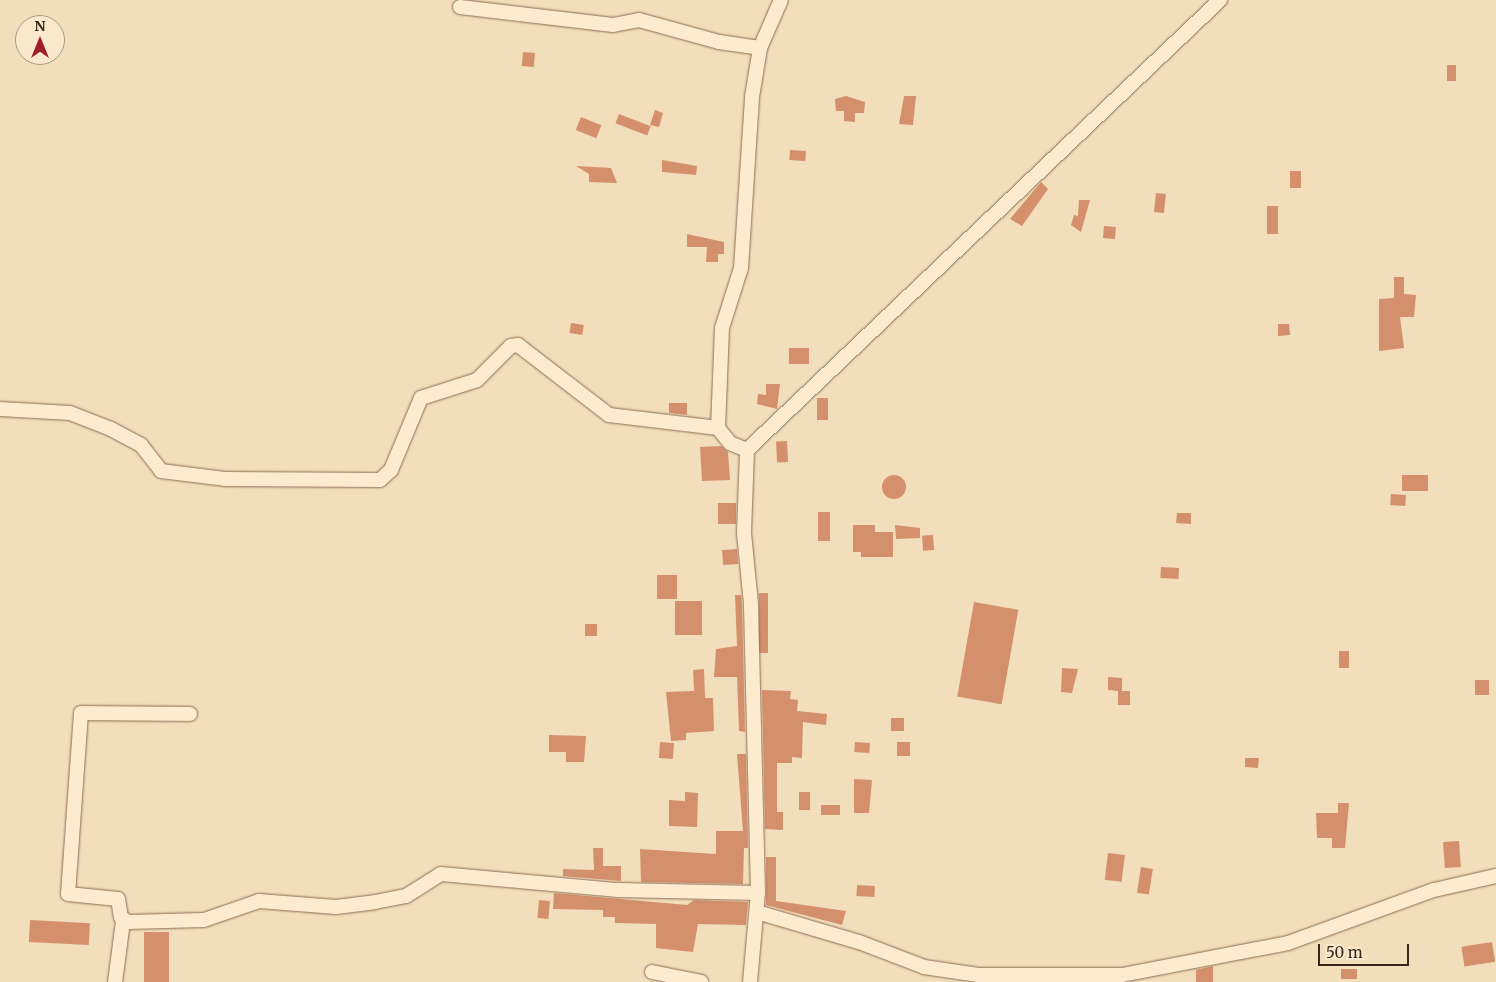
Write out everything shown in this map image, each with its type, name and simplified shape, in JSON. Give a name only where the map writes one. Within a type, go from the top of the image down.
[{"type":"street","points":[[747,450],[730,443],[718,428],[722,328],[741,268],[752,97],[760,48],[781,0]]},
{"type":"street","points":[[750,982],[758,893],[751,604],[744,533],[747,450],[1220,0]]},
{"type":"street","points":[[460,7],[613,25],[639,20],[719,42],[760,48]]},
{"type":"street","points":[[0,409],[70,413],[111,429],[141,445],[161,471],[225,479],[380,480],[391,470],[421,398],[478,380],[511,346],[518,345],[609,415],[718,428]]},
{"type":"street","points":[[115,982],[123,921],[118,899],[80,898],[65,889],[78,721],[86,711],[190,714]]},
{"type":"street","points":[[123,921],[204,920],[259,902],[336,906],[374,902],[406,896],[441,874],[618,890],[758,893]]},
{"type":"street","points":[[757,912],[859,942],[924,967],[978,975],[1122,975],[1288,943],[1434,890],[1496,876]]},
{"type":"street","points":[[652,972],[701,982]]},
{"type":"building","points":[[523,52],[535,53],[534,67],[522,66]]},
{"type":"building","points":[[1447,65],[1456,65],[1456,81],[1447,81]]},
{"type":"building","points":[[846,96],[865,102],[864,113],[855,113],[855,122],[844,121],[844,111],[836,111],[835,99]]},
{"type":"building","points":[[904,96],[916,96],[913,125],[899,124]]},
{"type":"building","points":[[655,110],[663,113],[659,127],[650,125]]},
{"type":"building","points":[[619,114],[651,126],[647,136],[615,123]]},
{"type":"building","points":[[581,117],[601,125],[596,138],[576,130]]},
{"type":"building","points":[[790,150],[806,151],[805,161],[789,160]]},
{"type":"building","points":[[662,160],[697,166],[696,175],[662,172]]},
{"type":"building","points":[[576,166],[611,168],[617,183],[589,182],[589,174]]},
{"type":"building","points":[[1290,171],[1301,171],[1301,188],[1290,188]]},
{"type":"building","points":[[1041,182],[1048,189],[1022,226],[1010,219]]},
{"type":"building","points":[[1156,193],[1166,194],[1164,213],[1154,212]]},
{"type":"building","points":[[1079,200],[1090,200],[1081,232],[1071,225],[1074,215],[1078,216]]},
{"type":"building","points":[[1267,206],[1278,206],[1278,234],[1267,234]]},
{"type":"building","points":[[1104,226],[1116,227],[1115,239],[1103,238]]},
{"type":"building","points":[[687,234],[724,242],[724,254],[718,254],[718,262],[706,262],[707,247],[687,247]]},
{"type":"building","points":[[1394,277],[1404,277],[1404,294],[1416,295],[1414,317],[1400,317],[1404,348],[1379,351],[1379,299],[1394,298]]},
{"type":"building","points":[[571,323],[584,325],[582,335],[569,333]]},
{"type":"building","points":[[1278,324],[1289,324],[1290,335],[1278,336]]},
{"type":"building","points":[[789,348],[809,348],[809,364],[789,364]]},
{"type":"building","points":[[766,384],[780,384],[777,409],[757,404],[758,394],[766,395]]},
{"type":"building","points":[[817,398],[828,398],[828,420],[817,420]]},
{"type":"building","points":[[669,403],[687,403],[687,415],[669,413]]},
{"type":"building","points":[[787,441],[788,462],[777,463],[776,442]]},
{"type":"building","points":[[721,446],[728,452],[730,480],[702,481],[700,447]]},
{"type":"building","points":[[894,475],[902,479],[906,487],[902,495],[894,499],[886,495],[882,487],[886,479]]},
{"type":"building","points":[[1402,475],[1428,475],[1428,491],[1402,491]]},
{"type":"building","points":[[1391,494],[1406,495],[1405,506],[1390,505]]},
{"type":"building","points":[[718,503],[736,503],[736,524],[718,524]]},
{"type":"building","points":[[818,512],[830,512],[830,541],[818,541]]},
{"type":"building","points":[[1177,513],[1191,513],[1191,524],[1176,523]]},
{"type":"building","points":[[853,525],[875,525],[875,532],[893,532],[893,557],[861,557],[861,552],[853,552]]},
{"type":"building","points":[[895,525],[920,528],[920,538],[896,539]]},
{"type":"building","points":[[933,535],[934,550],[923,551],[922,536]]},
{"type":"building","points":[[737,549],[738,564],[723,565],[722,550]]},
{"type":"building","points":[[1161,567],[1179,568],[1178,579],[1160,578]]},
{"type":"building","points":[[657,575],[677,575],[677,599],[657,599]]},
{"type":"building","points":[[759,593],[768,593],[768,653],[759,653]]},
{"type":"building","points":[[735,595],[741,595],[742,605],[745,732],[739,731],[737,677],[714,677],[716,649],[737,646]]},
{"type":"building","points":[[675,601],[702,601],[702,635],[675,635]]},
{"type":"building","points":[[974,602],[1018,610],[1002,704],[957,697]]},
{"type":"building","points":[[585,624],[597,624],[597,636],[585,636]]},
{"type":"building","points":[[1339,651],[1349,651],[1349,668],[1339,668]]},
{"type":"building","points":[[1062,668],[1078,669],[1072,693],[1061,692]]},
{"type":"building","points":[[704,669],[705,698],[713,698],[714,731],[686,733],[686,740],[671,741],[666,692],[694,691],[693,670]]},
{"type":"building","points":[[1108,677],[1122,678],[1122,691],[1130,691],[1130,705],[1118,705],[1118,691],[1108,690]]},
{"type":"building","points":[[1475,680],[1489,680],[1489,695],[1475,695]]},
{"type":"building","points":[[762,690],[791,691],[790,699],[798,700],[797,711],[827,714],[826,725],[803,722],[802,758],[792,757],[792,763],[777,763],[777,812],[783,812],[783,830],[765,829]]},
{"type":"building","points":[[891,718],[904,718],[904,731],[891,731]]},
{"type":"building","points":[[549,735],[586,736],[584,762],[566,762],[566,752],[549,752]]},
{"type":"building","points":[[660,742],[674,743],[673,759],[659,758]]},
{"type":"building","points":[[855,742],[870,743],[869,753],[854,752]]},
{"type":"building","points":[[897,742],[910,742],[910,756],[897,756]]},
{"type":"building","points":[[737,754],[746,754],[748,848],[744,848],[743,884],[641,882],[640,849],[716,854],[716,831],[743,831]]},
{"type":"building","points":[[1245,758],[1259,758],[1258,768],[1245,767]]},
{"type":"building","points":[[854,779],[872,780],[869,813],[854,813]]},
{"type":"building","points":[[685,792],[698,793],[697,827],[669,826],[669,800],[685,801]]},
{"type":"building","points":[[799,792],[810,792],[810,810],[799,810]]},
{"type":"building","points":[[1338,803],[1349,803],[1345,848],[1332,848],[1332,838],[1317,838],[1316,813],[1338,813]]},
{"type":"building","points":[[821,805],[840,805],[840,815],[821,815]]},
{"type":"building","points":[[1459,841],[1461,867],[1445,868],[1443,842]]},
{"type":"building","points":[[593,848],[603,848],[603,866],[621,866],[621,881],[563,876],[563,869],[594,870]]},
{"type":"building","points":[[1108,853],[1125,855],[1122,882],[1105,880]]},
{"type":"building","points":[[766,857],[776,857],[776,901],[846,911],[842,925],[766,905]]},
{"type":"building","points":[[1141,867],[1153,869],[1149,895],[1137,893]]},
{"type":"building","points":[[857,885],[875,886],[874,897],[856,896]]},
{"type":"building","points":[[554,893],[687,905],[694,900],[748,902],[746,925],[698,924],[693,952],[656,948],[656,924],[615,923],[615,917],[603,917],[603,910],[553,909]]},
{"type":"building","points":[[539,900],[550,901],[548,919],[537,918]]},
{"type":"building","points":[[30,920],[90,923],[89,945],[29,942]]},
{"type":"building","points":[[144,932],[169,932],[169,982],[144,982]]},
{"type":"building","points":[[1492,942],[1495,962],[1465,967],[1461,947]]},
{"type":"building","points":[[1213,966],[1213,982],[1196,982],[1196,970]]},
{"type":"building","points":[[1341,969],[1357,969],[1357,979],[1341,979]]}]
